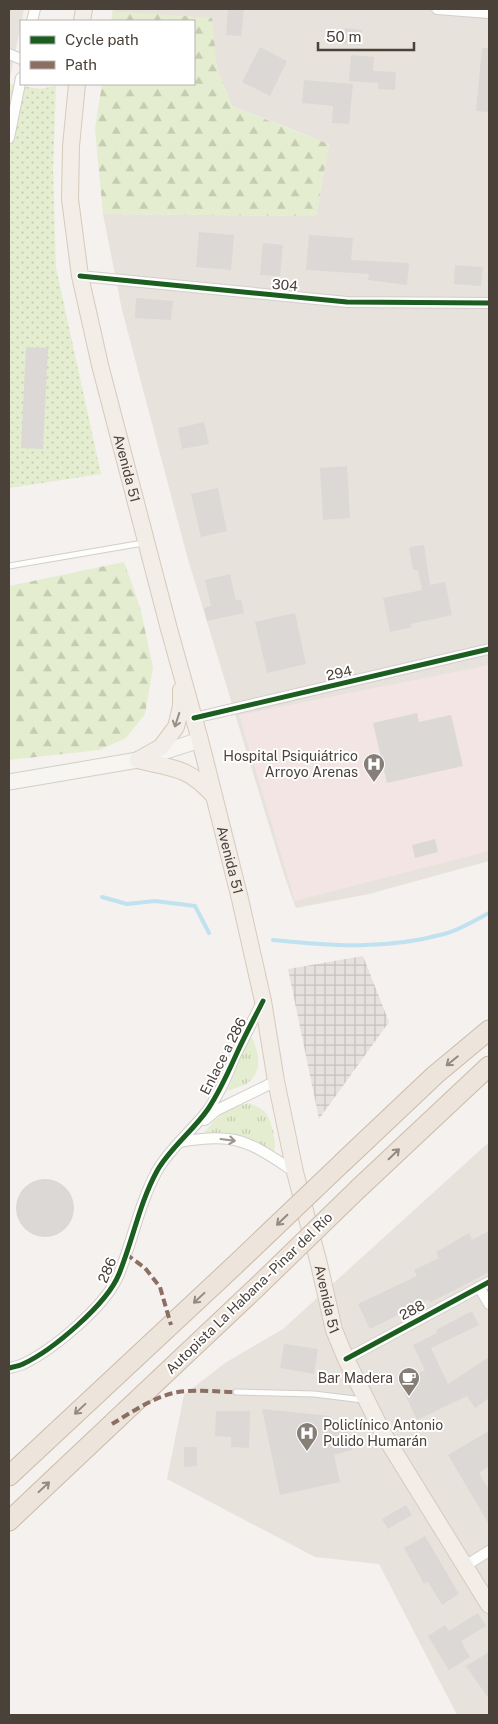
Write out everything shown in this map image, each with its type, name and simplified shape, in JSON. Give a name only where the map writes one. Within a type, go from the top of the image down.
[{"type":"highway","points":[[9,1476],[435,1075],[489,1030]]},
{"type":"highway","name":"Autopista La Habana - Pinar del Río","points":[[9,1520],[489,1066]]},
{"type":"highway","points":[[231,1269],[253,1291]]},
{"type":"main road","name":"Avenida 51","points":[[77,85],[71,146],[70,199],[80,276],[100,364],[146,542],[215,798],[263,1001],[276,1081],[295,1172],[334,1330],[346,1359],[384,1435],[489,1605]]},
{"type":"main road","points":[[138,760],[161,748],[176,726],[181,706],[181,672]]},
{"type":"main road","points":[[9,782],[138,760],[200,740]]},
{"type":"main road","points":[[138,760],[183,770],[200,781],[215,798]]},
{"type":"street","points":[[437,9],[489,13]]},
{"type":"street","points":[[9,138],[20,83]]},
{"type":"street","name":"304","points":[[80,276],[348,302],[489,303]]},
{"type":"street","name":"294","points":[[194,718],[489,649]]},
{"type":"street","name":"Enlace a 286","points":[[179,1142],[207,1111],[220,1090],[263,1001]]},
{"type":"street","name":"Enlace a 286","points":[[179,1142],[217,1110],[276,1081]]},
{"type":"street","points":[[179,1142],[202,1139],[230,1139],[267,1153],[295,1172]]},
{"type":"street","name":"286","points":[[9,1368],[23,1364],[54,1344],[106,1298],[120,1274],[146,1194],[158,1169],[179,1142]]},
{"type":"street","name":"288","points":[[346,1359],[489,1282]]},
{"type":"street","points":[[479,1287],[489,1304]]},
{"type":"street","points":[[465,1566],[489,1551]]},
{"type":"lane","points":[[9,566],[146,542]]},
{"type":"lane","points":[[236,1392],[314,1394],[366,1401]]},
{"type":"shaded area","points":[[9,9],[24,9],[22,20],[20,20],[20,29],[9,83]]},
{"type":"shaded area","points":[[113,9],[489,9],[489,861],[369,894],[296,908],[285,878],[187,556],[122,310],[103,214],[316,216],[329,144],[232,106],[217,69],[211,18],[112,15]]},
{"type":"shaded area","name":"Hospital Psiquiátrico Arroyo Arenas","points":[[489,665],[489,851],[295,901],[239,715]]},
{"type":"shaded area","points":[[363,956],[389,1022],[319,1119],[288,969]]},
{"type":"shaded area","points":[[489,1142],[489,1715],[457,1715],[379,1564],[315,1557],[167,1479],[184,1395],[225,1363],[283,1329]]},
{"type":"green space","points":[[113,11],[212,18],[217,69],[232,106],[329,144],[316,216],[103,214],[95,129],[102,85],[195,85],[195,20],[111,20]]},
{"type":"green space","points":[[9,84],[40,89],[56,86],[53,170],[56,268],[101,474],[9,488]]},
{"type":"green space","points":[[124,562],[140,607],[153,667],[145,714],[126,738],[99,750],[9,760],[9,586]]},
{"type":"green space","points":[[248,1038],[252,1038],[257,1050],[258,1063],[255,1075],[246,1084],[227,1091]]},
{"type":"green space","points":[[248,1103],[259,1108],[268,1116],[273,1131],[274,1151],[244,1137],[228,1133],[203,1134],[223,1114]]},
{"type":"building","points":[[228,9],[244,9],[241,36],[226,35]]},
{"type":"building","points":[[345,28],[362,30],[360,45],[343,44]]},
{"type":"building","points":[[260,47],[287,61],[270,96],[242,82]]},
{"type":"building","points":[[482,48],[489,48],[489,112],[476,111]]},
{"type":"building","points":[[351,55],[374,57],[373,71],[396,72],[395,90],[378,89],[378,83],[349,81]]},
{"type":"building","points":[[304,80],[353,84],[349,124],[332,123],[333,106],[302,103]]},
{"type":"building","points":[[199,232],[234,235],[231,270],[196,267]]},
{"type":"building","points":[[309,235],[353,238],[351,260],[409,263],[407,285],[368,280],[369,274],[306,270]]},
{"type":"building","points":[[263,243],[283,245],[280,276],[260,275]]},
{"type":"building","points":[[455,265],[483,267],[481,286],[454,284]]},
{"type":"building","points":[[136,298],[173,301],[171,320],[135,318]]},
{"type":"building","points":[[26,347],[48,348],[43,449],[21,448]]},
{"type":"building","points":[[204,422],[209,444],[182,449],[178,428]]},
{"type":"building","points":[[347,466],[350,518],[323,520],[320,468]]},
{"type":"building","points":[[218,488],[227,531],[201,537],[191,494]]},
{"type":"building","points":[[424,545],[430,585],[445,582],[452,615],[411,624],[412,627],[390,632],[383,598],[422,590],[418,570],[413,570],[409,547]]},
{"type":"building","points":[[230,574],[236,601],[241,599],[244,613],[207,621],[204,608],[211,606],[205,580]]},
{"type":"building","points":[[295,613],[306,664],[267,673],[255,622]]},
{"type":"building","points":[[417,713],[419,722],[451,715],[463,766],[387,783],[373,723]]},
{"type":"building","points":[[435,839],[438,852],[415,858],[412,845]]},
{"type":"building","points":[[45,1179],[56,1181],[69,1192],[74,1208],[72,1219],[61,1232],[45,1237],[34,1235],[21,1224],[16,1208],[18,1197],[29,1184]]},
{"type":"building","points":[[489,1231],[489,1272],[430,1302],[428,1300],[370,1329],[358,1304],[417,1276],[414,1270],[439,1258],[436,1252],[469,1233],[472,1240]]},
{"type":"building","points":[[472,1311],[479,1325],[431,1348],[448,1384],[489,1357],[489,1398],[475,1408],[467,1396],[417,1420],[399,1382],[425,1370],[413,1345],[437,1333],[436,1330]]},
{"type":"building","points":[[284,1344],[318,1349],[314,1374],[280,1368]]},
{"type":"building","name":"Policlínico Antonio Pulido Humarán","points":[[262,1409],[330,1416],[333,1432],[348,1429],[352,1450],[334,1455],[340,1482],[280,1495]]},
{"type":"building","points":[[216,1411],[250,1411],[249,1448],[231,1447],[231,1437],[215,1436]]},
{"type":"building","points":[[489,1431],[489,1466],[479,1473],[489,1490],[489,1524],[448,1455]]},
{"type":"building","points":[[184,1447],[197,1447],[197,1466],[184,1467]]},
{"type":"building","points":[[406,1505],[412,1515],[388,1529],[382,1519]]},
{"type":"building","points":[[425,1536],[459,1594],[442,1605],[428,1582],[424,1584],[404,1548]]},
{"type":"building","points":[[478,1613],[486,1626],[461,1641],[470,1657],[449,1670],[428,1636],[445,1625],[449,1631]]},
{"type":"building","points":[[489,1652],[489,1699],[466,1666]]},
{"type":"waterway","points":[[102,897],[127,904],[155,901],[195,906],[209,933]]},
{"type":"waterway","points":[[273,940],[338,945],[401,943],[450,932],[489,913]]},
{"type":"marked path","points":[[126,1254],[145,1268],[160,1287],[171,1325]]},
{"type":"marked path","points":[[112,1424],[144,1405],[169,1394],[192,1391],[236,1392]]},
{"type":"cycle path","points":[[80,276],[347,302],[489,303]]},
{"type":"cycle path","points":[[194,718],[489,649]]},
{"type":"cycle path","points":[[9,1368],[21,1365],[35,1357],[63,1337],[91,1312],[113,1286],[124,1261],[145,1196],[157,1171],[168,1155],[202,1117],[212,1102],[263,1001]]},
{"type":"cycle path","points":[[346,1359],[489,1282]]},
{"type":"place","name":"Hospital Psiquiátrico Arroyo Arenas","points":[[374,783]]},
{"type":"place","name":"Bar Madera","points":[[409,1397]]},
{"type":"place","name":"Policlínico Antonio Pulido Humarán","points":[[307,1452]]}]
